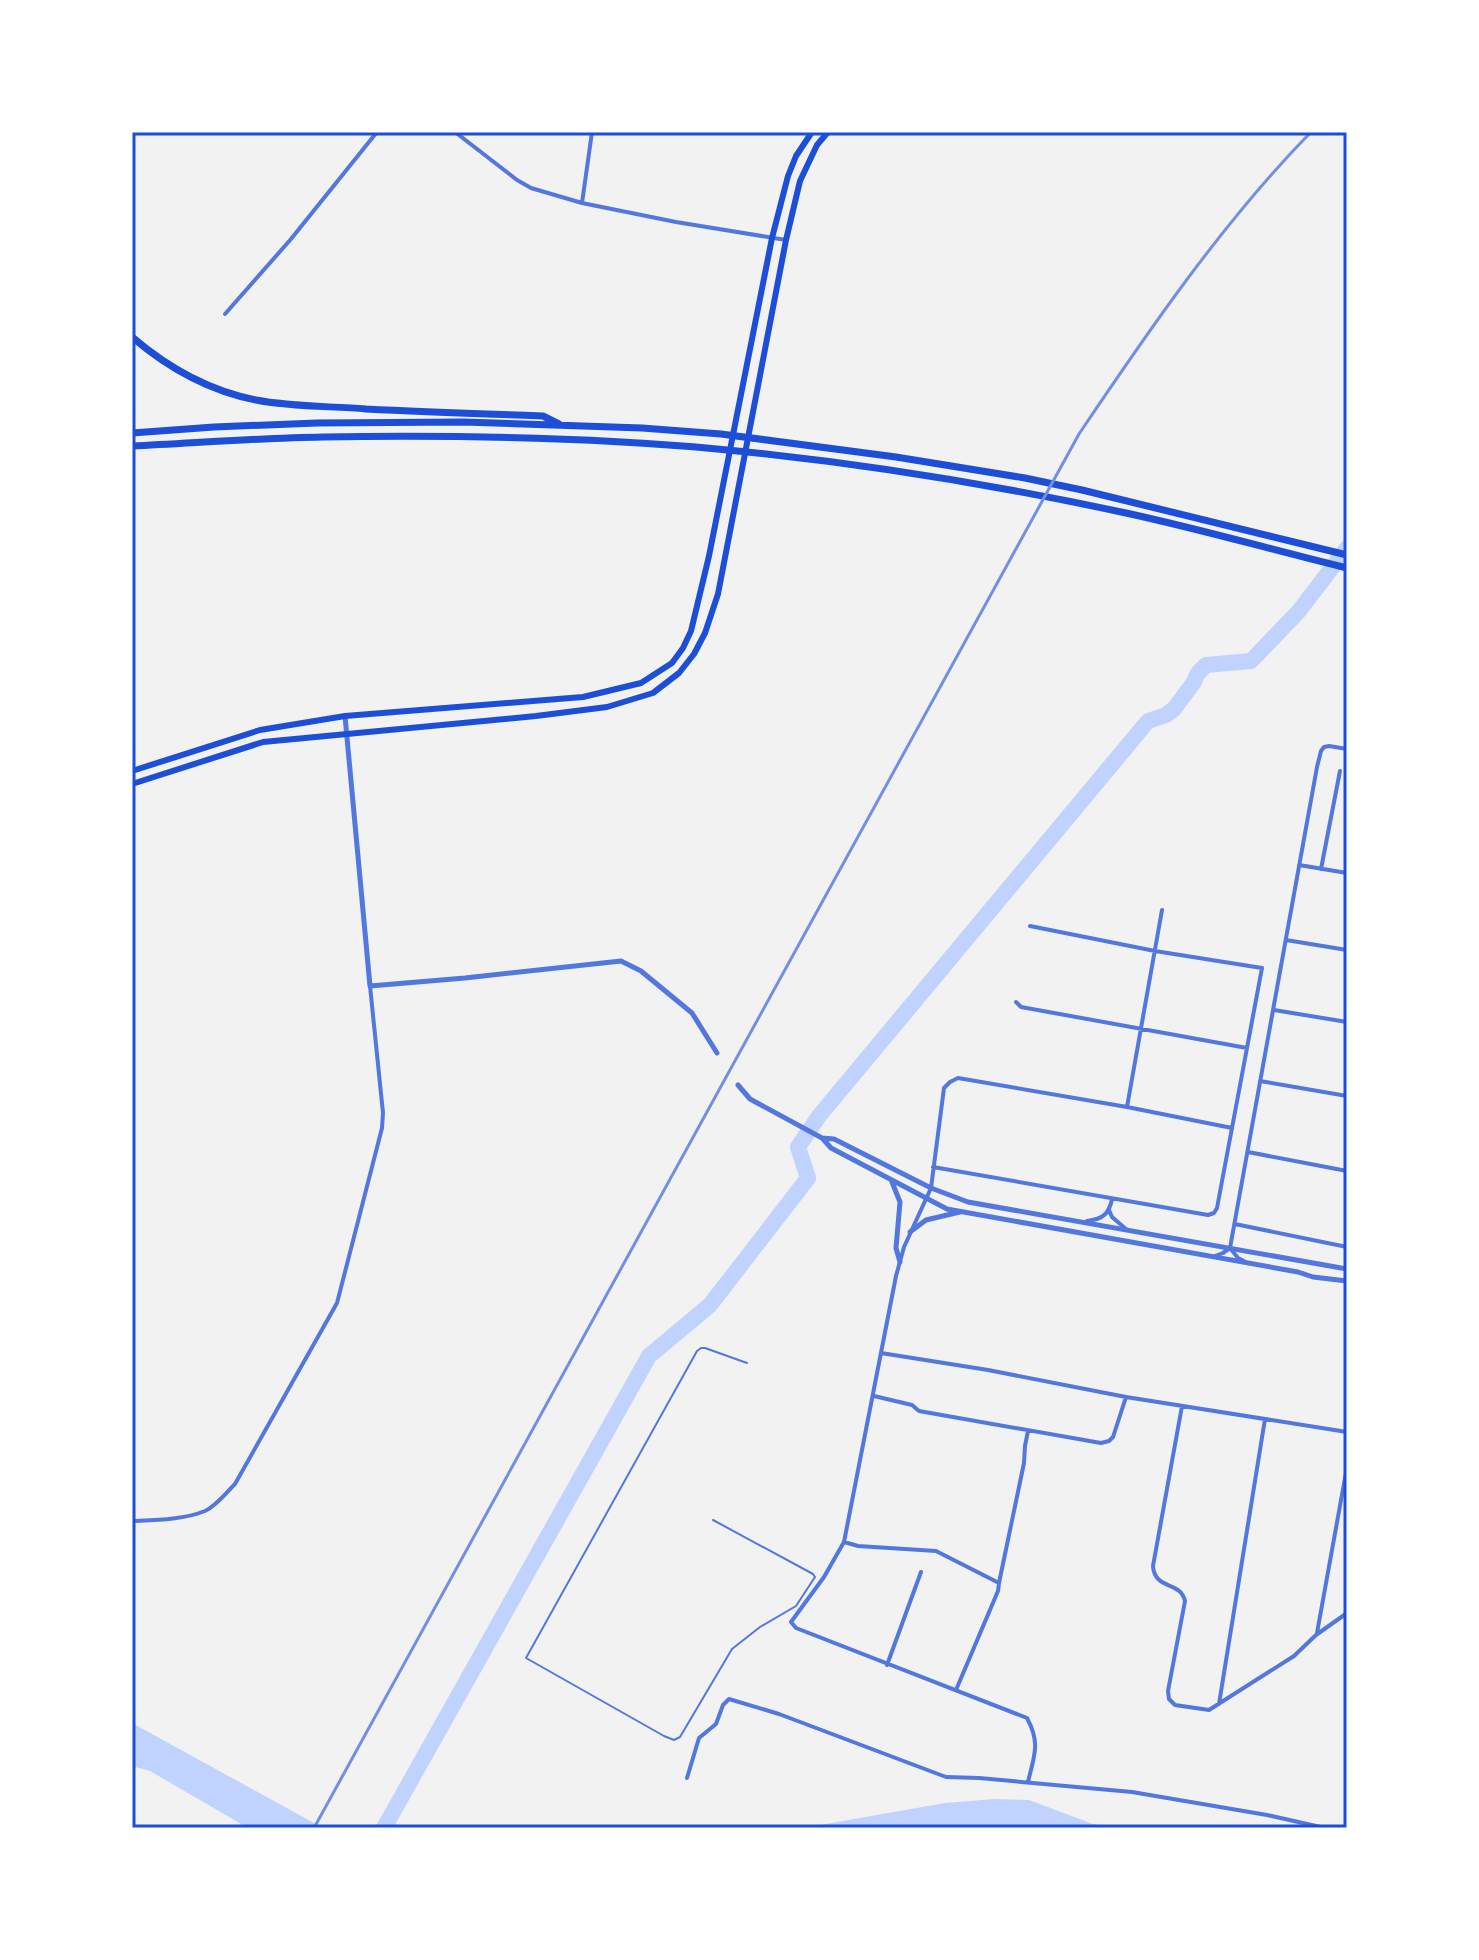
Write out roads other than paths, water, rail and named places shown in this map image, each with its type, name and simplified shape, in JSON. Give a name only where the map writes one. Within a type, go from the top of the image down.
[{"type":"highway","points":[[132,337],[189,376],[256,400],[543,416],[562,426]]},
{"type":"highway","points":[[132,433],[317,423],[463,422],[721,434],[1025,478],[1347,555]]},
{"type":"highway","points":[[132,446],[322,437],[519,438],[720,449],[1018,491],[1128,514],[1347,568]]},
{"type":"main road","points":[[132,771],[260,730],[345,716],[583,697],[641,683],[672,663],[691,631],[709,556],[772,238],[788,176],[796,156],[812,132]]},
{"type":"main road","points":[[132,784],[263,742],[607,707],[653,693],[679,673],[705,633],[718,594],[800,181],[817,145],[828,132]]},
{"type":"street","points":[[225,314],[291,239],[377,132]]},
{"type":"street","points":[[455,132],[531,188],[582,203],[786,240]]},
{"type":"street","points":[[582,203],[592,132]]},
{"type":"street","points":[[132,1521],[166,1520],[205,1511],[235,1484],[337,1303],[382,1128],[383,1113],[345,716]]},
{"type":"street","points":[[1203,1256],[1223,1253],[1230,1248],[1321,751],[1326,746],[1347,749]]},
{"type":"street","points":[[1321,869],[1340,771]]},
{"type":"street","points":[[1299,865],[1347,873]]},
{"type":"street","points":[[1127,1107],[1162,910]]},
{"type":"street","points":[[933,1167],[1208,1215],[1217,1208],[1262,968],[1030,926]]},
{"type":"street","points":[[1285,940],[1347,950]]},
{"type":"street","points":[[370,986],[621,961],[641,971],[692,1013],[717,1053]]},
{"type":"street","points":[[1016,1002],[1021,1007],[1247,1048]]},
{"type":"street","points":[[1274,1010],[1347,1022]]},
{"type":"street","points":[[1028,1782],[1036,1734],[1027,1718],[796,1628],[791,1622],[824,1577],[844,1542],[900,1262],[931,1188],[944,1088],[958,1078],[1232,1128]]},
{"type":"street","points":[[1260,1081],[1347,1096]]},
{"type":"street","points":[[738,1085],[750,1099],[822,1138],[831,1148],[947,1209],[1347,1281]]},
{"type":"street","points":[[822,1138],[834,1139],[931,1188],[968,1202],[1347,1269]]},
{"type":"street","points":[[1248,1152],[1347,1171]]},
{"type":"street","points":[[890,1179],[900,1202],[896,1248],[900,1262]]},
{"type":"street","points":[[1082,1222],[1099,1220],[1109,1210],[1112,1199]]},
{"type":"street","points":[[1109,1210],[1112,1217],[1130,1231]]},
{"type":"street","points":[[910,1232],[926,1220],[961,1212]]},
{"type":"street","points":[[1235,1224],[1347,1247]]},
{"type":"street","points":[[1230,1248],[1238,1258],[1252,1265]]},
{"type":"street","points":[[881,1353],[1126,1397],[1347,1432]]},
{"type":"street","points":[[874,1396],[912,1405],[919,1411],[1101,1443],[1113,1437],[1126,1397]]},
{"type":"street","points":[[1182,1406],[1153,1566],[1154,1575],[1160,1582],[1179,1590],[1185,1601],[1169,1699],[1175,1705],[1209,1710],[1294,1656],[1316,1635],[1347,1613]]},
{"type":"street","points":[[1219,1704],[1265,1419]]},
{"type":"street","points":[[956,1690],[998,1591],[1028,1431]]},
{"type":"street","points":[[1316,1635],[1347,1467]]},
{"type":"street","points":[[844,1542],[858,1546],[936,1551],[999,1583]]},
{"type":"street","points":[[887,1665],[921,1572]]},
{"type":"street","points":[[687,1778],[699,1738],[714,1726],[726,1700],[732,1699],[946,1777],[1132,1792],[1325,1828]]},
{"type":"lane","points":[[713,1520],[815,1577],[796,1606],[760,1627],[732,1649],[680,1737],[674,1740],[664,1736],[526,1658],[697,1351],[705,1348],[747,1363]]},
{"type":"water","points":[[132,1723],[323,1828],[248,1828],[150,1771],[132,1766]]},
{"type":"water","points":[[1029,1800],[1093,1824],[1116,1828],[803,1828],[945,1803]]},
{"type":"waterway","points":[[384,1828],[649,1356],[710,1305],[808,1178],[798,1147],[819,1116],[1148,721],[1174,709],[1206,665],[1251,661],[1299,611],[1347,548]]},
{"type":"railway","points":[[314,1828],[1079,434],[1217,240],[1311,132]]}]
